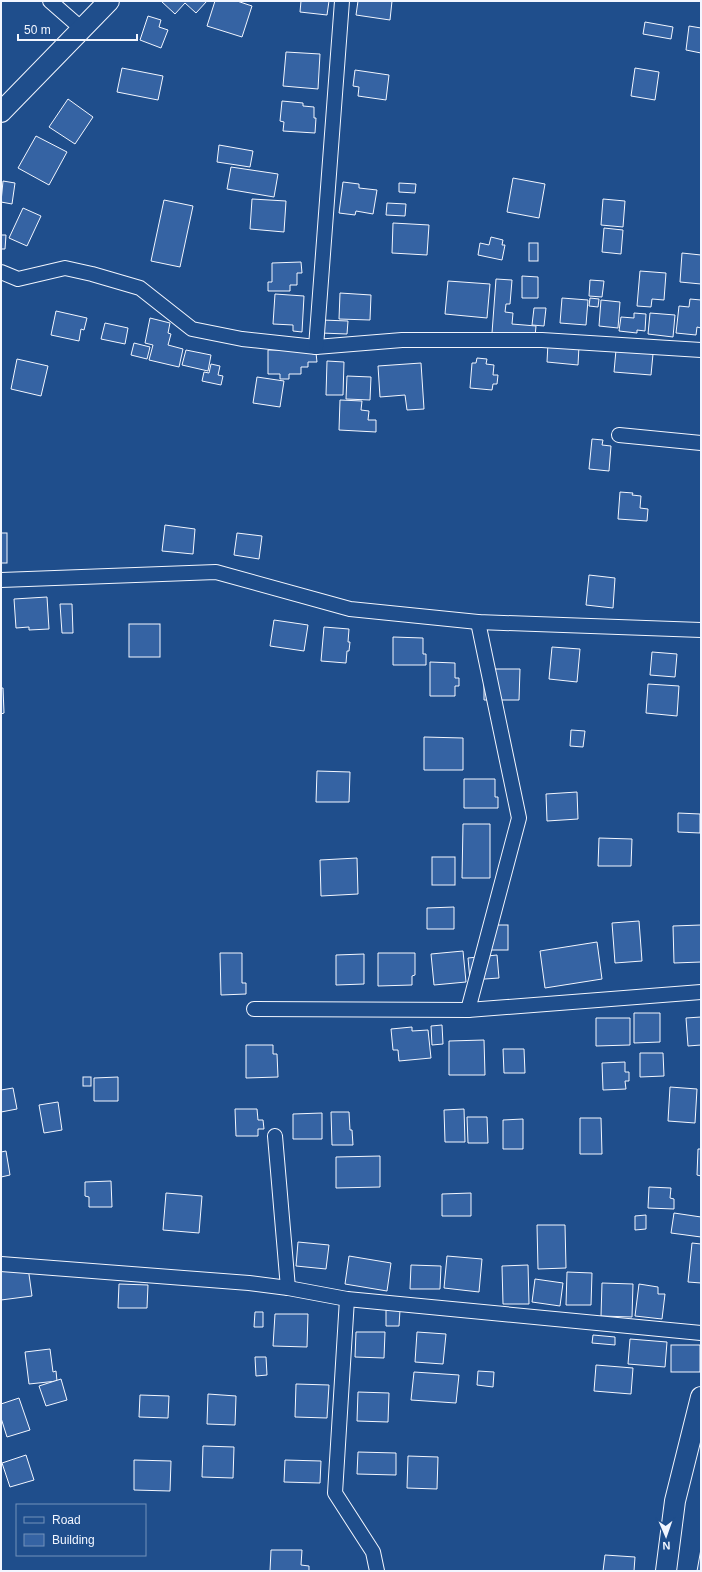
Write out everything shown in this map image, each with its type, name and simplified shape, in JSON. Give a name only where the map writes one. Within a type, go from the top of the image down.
[{"type":"street","points":[[50,1],[82,29]]},
{"type":"street","points":[[1,112],[109,1]]},
{"type":"street","points":[[316,347],[342,1]]},
{"type":"street","points":[[1,272],[18,279],[65,268],[92,274],[140,288],[192,329],[242,339],[316,347],[402,340],[542,340],[701,350]]},
{"type":"street","points":[[619,435],[701,443]]},
{"type":"street","points":[[1,580],[216,572],[350,609],[478,622],[701,630]]},
{"type":"street","points":[[468,1010],[519,818],[478,622]]},
{"type":"street","points":[[254,1009],[468,1010],[701,992]]},
{"type":"street","points":[[275,1136],[288,1288]]},
{"type":"street","points":[[1,1264],[249,1283],[288,1288],[346,1299],[701,1332]]},
{"type":"street","points":[[346,1299],[335,1493],[373,1552],[377,1571]]},
{"type":"street","points":[[666,1571],[675,1501],[701,1397]]},
{"type":"building","points":[[161,1],[207,1],[196,13],[185,3],[175,14]]},
{"type":"building","points":[[215,1],[237,1],[252,6],[242,37],[207,26]]},
{"type":"building","points":[[301,1],[329,1],[327,15],[300,12]]},
{"type":"building","points":[[358,1],[392,1],[390,20],[356,15]]},
{"type":"building","points":[[148,16],[161,20],[159,27],[168,30],[161,48],[140,40]]},
{"type":"building","points":[[645,22],[673,27],[671,39],[643,34]]},
{"type":"building","points":[[689,26],[701,28],[701,53],[686,50]]},
{"type":"building","points":[[286,52],[320,54],[318,89],[283,86]]},
{"type":"building","points":[[122,68],[163,76],[158,100],[117,92]]},
{"type":"building","points":[[635,68],[659,72],[655,100],[631,96]]},
{"type":"building","points":[[355,70],[389,75],[386,100],[358,96],[359,87],[353,86]]},
{"type":"building","points":[[68,99],[93,117],[75,144],[49,127]]},
{"type":"building","points":[[282,101],[303,103],[303,106],[314,107],[314,118],[316,118],[315,133],[283,131],[284,122],[280,121]]},
{"type":"building","points":[[36,136],[67,152],[49,185],[18,168]]},
{"type":"building","points":[[219,145],[253,151],[250,167],[217,162]]},
{"type":"building","points":[[231,167],[278,174],[274,197],[227,189]]},
{"type":"building","points":[[513,178],[545,184],[539,218],[507,212]]},
{"type":"building","points":[[3,181],[15,183],[12,204],[1,202]]},
{"type":"building","points":[[343,182],[359,184],[359,188],[377,190],[373,214],[356,211],[355,215],[339,213]]},
{"type":"building","points":[[399,183],[416,184],[415,193],[399,192]]},
{"type":"building","points":[[252,199],[286,201],[284,232],[250,229]]},
{"type":"building","points":[[603,199],[625,201],[623,227],[601,225]]},
{"type":"building","points":[[164,200],[193,206],[180,267],[151,261]]},
{"type":"building","points":[[387,203],[406,204],[405,216],[386,215]]},
{"type":"building","points":[[23,208],[41,216],[27,246],[9,238]]},
{"type":"building","points":[[393,223],[429,225],[427,255],[392,253]]},
{"type":"building","points":[[604,228],[623,230],[621,254],[602,252]]},
{"type":"building","points":[[1,235],[6,235],[5,249],[1,249]]},
{"type":"building","points":[[491,237],[503,240],[502,245],[505,245],[502,260],[478,255],[480,243],[489,245]]},
{"type":"building","points":[[529,243],[538,243],[538,261],[529,261]]},
{"type":"building","points":[[682,253],[701,255],[701,284],[680,282]]},
{"type":"building","points":[[301,262],[302,273],[297,273],[297,285],[290,285],[290,291],[268,291],[268,282],[272,282],[272,263]]},
{"type":"building","points":[[640,271],[666,273],[664,300],[652,299],[651,307],[637,306]]},
{"type":"building","points":[[522,276],[538,277],[538,298],[522,298]]},
{"type":"building","points":[[496,279],[512,280],[510,304],[506,304],[505,312],[513,313],[512,324],[536,326],[535,337],[492,333]]},
{"type":"building","points":[[590,280],[604,281],[602,297],[589,296]]},
{"type":"building","points":[[448,281],[490,284],[487,318],[445,314]]},
{"type":"building","points":[[340,293],[371,295],[370,320],[339,319]]},
{"type":"building","points":[[275,294],[304,296],[302,332],[293,331],[293,325],[273,324]]},
{"type":"building","points":[[562,298],[588,300],[586,325],[560,323]]},
{"type":"building","points":[[590,298],[599,299],[598,307],[589,306]]},
{"type":"building","points":[[690,299],[701,300],[701,328],[697,327],[696,335],[676,333],[679,306],[689,307]]},
{"type":"building","points":[[601,300],[620,302],[618,328],[599,326]]},
{"type":"building","points":[[534,308],[546,308],[544,326],[532,325]]},
{"type":"building","points":[[56,311],[87,318],[84,330],[81,329],[79,341],[51,335]]},
{"type":"building","points":[[634,313],[646,314],[645,331],[637,330],[637,333],[619,331],[621,317],[634,318]]},
{"type":"building","points":[[650,313],[675,315],[673,337],[648,334]]},
{"type":"building","points":[[150,318],[170,323],[168,333],[171,334],[168,345],[183,349],[179,367],[149,360],[153,345],[145,343]]},
{"type":"building","points":[[322,320],[348,321],[347,334],[321,333]]},
{"type":"building","points":[[105,323],[128,328],[125,344],[101,339]]},
{"type":"building","points":[[134,343],[150,347],[147,359],[131,355]]},
{"type":"building","points":[[548,343],[579,346],[578,365],[547,362]]},
{"type":"building","points":[[186,350],[211,355],[208,371],[182,365]]},
{"type":"building","points":[[268,350],[308,350],[316,353],[317,362],[308,362],[308,367],[301,367],[301,374],[289,374],[289,379],[280,379],[280,374],[268,374]]},
{"type":"building","points":[[616,350],[653,354],[651,375],[614,372]]},
{"type":"building","points":[[477,358],[487,359],[486,364],[494,365],[493,375],[498,375],[497,384],[493,384],[492,390],[470,388],[472,363],[476,363]]},
{"type":"building","points":[[17,359],[48,366],[41,396],[11,389]]},
{"type":"building","points":[[327,361],[344,362],[343,395],[326,395]]},
{"type":"building","points":[[421,363],[424,409],[407,410],[405,395],[380,397],[378,366]]},
{"type":"building","points":[[211,364],[220,366],[218,375],[223,376],[221,385],[202,381],[204,372],[209,373]]},
{"type":"building","points":[[347,376],[371,377],[370,400],[346,399]]},
{"type":"building","points":[[257,377],[284,381],[280,407],[253,403]]},
{"type":"building","points":[[340,400],[362,401],[361,410],[369,411],[368,420],[376,420],[376,432],[339,430]]},
{"type":"building","points":[[592,439],[603,440],[602,445],[611,446],[609,471],[589,469]]},
{"type":"building","points":[[620,492],[633,493],[632,495],[641,496],[640,508],[648,509],[647,521],[618,519]]},
{"type":"building","points":[[165,525],[195,529],[193,554],[162,551]]},
{"type":"building","points":[[1,533],[7,533],[7,563],[1,563]]},
{"type":"building","points":[[237,533],[262,536],[259,559],[234,555]]},
{"type":"building","points":[[589,575],[615,578],[613,608],[586,605]]},
{"type":"building","points":[[47,597],[49,629],[29,630],[29,627],[16,628],[14,599]]},
{"type":"building","points":[[60,604],[72,604],[73,633],[62,633]]},
{"type":"building","points":[[274,620],[308,625],[304,651],[270,646]]},
{"type":"building","points":[[129,624],[160,624],[160,657],[129,657]]},
{"type":"building","points":[[324,627],[349,629],[348,642],[350,642],[349,651],[347,651],[346,663],[321,661]]},
{"type":"building","points":[[393,637],[423,638],[423,654],[426,654],[426,665],[393,665]]},
{"type":"building","points":[[552,647],[580,649],[577,682],[549,679]]},
{"type":"building","points":[[652,652],[677,654],[675,677],[650,675]]},
{"type":"building","points":[[430,662],[455,663],[455,678],[459,678],[459,686],[455,686],[455,696],[430,696]]},
{"type":"building","points":[[484,669],[520,669],[519,700],[484,700]]},
{"type":"building","points":[[648,684],[679,686],[677,716],[646,713]]},
{"type":"building","points":[[1,688],[3,688],[4,713],[1,714]]},
{"type":"building","points":[[571,730],[585,731],[583,747],[570,746]]},
{"type":"building","points":[[424,737],[463,738],[463,770],[424,770]]},
{"type":"building","points":[[317,771],[350,772],[349,802],[316,802]]},
{"type":"building","points":[[464,779],[495,779],[495,797],[498,797],[498,808],[464,808]]},
{"type":"building","points":[[577,792],[578,819],[547,821],[546,794]]},
{"type":"building","points":[[678,813],[700,814],[700,833],[678,832]]},
{"type":"building","points":[[463,824],[490,824],[490,878],[462,878]]},
{"type":"building","points":[[599,838],[632,839],[631,866],[598,866]]},
{"type":"building","points":[[432,857],[455,857],[455,885],[432,885]]},
{"type":"building","points":[[357,858],[358,894],[321,896],[320,860]]},
{"type":"building","points":[[454,907],[454,929],[427,929],[427,908]]},
{"type":"building","points":[[639,921],[642,961],[615,963],[612,923]]},
{"type":"building","points":[[488,925],[508,925],[508,950],[488,950]]},
{"type":"building","points":[[701,925],[701,962],[674,963],[673,926]]},
{"type":"building","points":[[597,942],[602,979],[545,988],[540,951]]},
{"type":"building","points":[[463,951],[466,982],[434,985],[431,954]]},
{"type":"building","points":[[220,953],[242,953],[242,983],[246,983],[246,994],[221,995]]},
{"type":"building","points":[[378,953],[415,953],[415,975],[412,976],[412,985],[378,986]]},
{"type":"building","points":[[364,954],[364,984],[336,985],[336,955]]},
{"type":"building","points":[[497,955],[499,978],[470,980],[468,958]]},
{"type":"building","points":[[634,1013],[660,1013],[660,1042],[634,1043]]},
{"type":"building","points":[[701,1017],[701,1045],[688,1046],[686,1018]]},
{"type":"building","points":[[596,1018],[630,1018],[630,1045],[596,1046]]},
{"type":"building","points":[[442,1025],[443,1044],[432,1045],[431,1026]]},
{"type":"building","points":[[412,1027],[412,1031],[428,1030],[431,1058],[399,1061],[398,1050],[393,1050],[391,1029]]},
{"type":"building","points":[[484,1040],[485,1075],[449,1075],[449,1041]]},
{"type":"building","points":[[246,1045],[273,1045],[273,1054],[277,1054],[278,1077],[246,1078]]},
{"type":"building","points":[[503,1049],[524,1049],[525,1073],[504,1073]]},
{"type":"building","points":[[640,1053],[663,1053],[664,1076],[640,1077]]},
{"type":"building","points":[[625,1062],[625,1072],[629,1072],[629,1081],[625,1081],[626,1089],[603,1090],[602,1063]]},
{"type":"building","points":[[83,1077],[91,1077],[91,1086],[83,1086]]},
{"type":"building","points":[[118,1077],[118,1101],[94,1101],[94,1078]]},
{"type":"building","points":[[670,1087],[697,1089],[695,1123],[668,1121]]},
{"type":"building","points":[[13,1088],[17,1109],[1,1112],[1,1090]]},
{"type":"building","points":[[58,1102],[62,1130],[44,1133],[39,1105]]},
{"type":"building","points":[[235,1109],[257,1109],[258,1120],[263,1120],[264,1129],[258,1129],[258,1136],[236,1136]]},
{"type":"building","points":[[464,1109],[465,1142],[445,1142],[444,1110]]},
{"type":"building","points":[[331,1112],[349,1112],[353,1145],[332,1145]]},
{"type":"building","points":[[322,1113],[322,1139],[293,1139],[293,1114]]},
{"type":"building","points":[[467,1117],[487,1117],[488,1143],[468,1143]]},
{"type":"building","points":[[580,1118],[601,1118],[602,1154],[580,1154]]},
{"type":"building","points":[[523,1119],[523,1149],[503,1149],[503,1120]]},
{"type":"building","points":[[698,1149],[701,1149],[701,1176],[697,1175]]},
{"type":"building","points":[[6,1151],[10,1175],[1,1177],[1,1152]]},
{"type":"building","points":[[380,1156],[380,1187],[336,1188],[336,1157]]},
{"type":"building","points":[[111,1181],[112,1207],[89,1207],[89,1197],[85,1196],[85,1182]]},
{"type":"building","points":[[649,1187],[671,1188],[670,1198],[674,1199],[674,1209],[648,1208]]},
{"type":"building","points":[[166,1193],[202,1196],[199,1233],[163,1230]]},
{"type":"building","points":[[471,1193],[471,1216],[442,1216],[442,1194]]},
{"type":"building","points":[[674,1213],[701,1217],[701,1237],[671,1233]]},
{"type":"building","points":[[646,1215],[646,1229],[635,1230],[635,1216]]},
{"type":"building","points":[[537,1225],[565,1225],[566,1268],[538,1269]]},
{"type":"building","points":[[298,1242],[329,1245],[326,1269],[296,1266]]},
{"type":"building","points":[[692,1243],[701,1244],[701,1283],[688,1282]]},
{"type":"building","points":[[349,1256],[391,1263],[387,1291],[345,1284]]},
{"type":"building","points":[[447,1256],[482,1259],[479,1292],[444,1288]]},
{"type":"building","points":[[411,1265],[441,1266],[440,1289],[410,1289]]},
{"type":"building","points":[[528,1265],[529,1304],[503,1304],[502,1266]]},
{"type":"building","points":[[28,1267],[32,1296],[1,1300],[1,1271]]},
{"type":"building","points":[[567,1272],[592,1273],[591,1305],[566,1305]]},
{"type":"building","points":[[535,1279],[563,1283],[560,1306],[532,1302]]},
{"type":"building","points":[[602,1283],[633,1284],[632,1317],[601,1316]]},
{"type":"building","points":[[119,1284],[148,1285],[147,1308],[118,1308]]},
{"type":"building","points":[[639,1284],[658,1287],[658,1294],[665,1294],[662,1319],[635,1316]]},
{"type":"building","points":[[386,1310],[400,1310],[399,1326],[386,1326]]},
{"type":"building","points":[[255,1312],[263,1312],[263,1327],[254,1327]]},
{"type":"building","points":[[275,1314],[308,1314],[307,1347],[273,1346]]},
{"type":"building","points":[[356,1332],[385,1332],[384,1358],[355,1357]]},
{"type":"building","points":[[417,1332],[446,1334],[443,1364],[415,1362]]},
{"type":"building","points":[[593,1335],[615,1337],[615,1345],[592,1343]]},
{"type":"building","points":[[630,1339],[667,1342],[665,1367],[628,1364]]},
{"type":"building","points":[[671,1345],[700,1345],[700,1372],[671,1372]]},
{"type":"building","points":[[50,1349],[53,1372],[56,1371],[57,1381],[29,1384],[25,1352]]},
{"type":"building","points":[[255,1357],[266,1357],[267,1375],[256,1376]]},
{"type":"building","points":[[596,1365],[633,1368],[631,1394],[594,1391]]},
{"type":"building","points":[[478,1371],[494,1372],[493,1387],[477,1385]]},
{"type":"building","points":[[414,1372],[459,1375],[456,1403],[411,1400]]},
{"type":"building","points":[[61,1379],[67,1400],[46,1406],[39,1386]]},
{"type":"building","points":[[296,1384],[329,1385],[327,1418],[295,1417]]},
{"type":"building","points":[[358,1392],[389,1393],[388,1422],[357,1421]]},
{"type":"building","points":[[208,1394],[236,1396],[235,1425],[207,1424]]},
{"type":"building","points":[[140,1395],[169,1396],[168,1418],[139,1417]]},
{"type":"building","points":[[19,1398],[30,1430],[7,1437],[1,1418],[1,1404]]},
{"type":"building","points":[[203,1446],[234,1447],[233,1478],[202,1477]]},
{"type":"building","points":[[358,1452],[396,1453],[396,1475],[357,1474]]},
{"type":"building","points":[[26,1455],[34,1480],[10,1487],[2,1463]]},
{"type":"building","points":[[408,1456],[438,1457],[437,1489],[407,1488]]},
{"type":"building","points":[[134,1460],[171,1461],[170,1491],[134,1490]]},
{"type":"building","points":[[285,1460],[321,1461],[320,1483],[284,1482]]},
{"type":"building","points":[[701,1549],[701,1571],[697,1571]]},
{"type":"building","points":[[271,1550],[302,1550],[301,1565],[309,1566],[309,1571],[270,1571]]},
{"type":"building","points":[[605,1555],[635,1557],[634,1571],[603,1571]]}]
